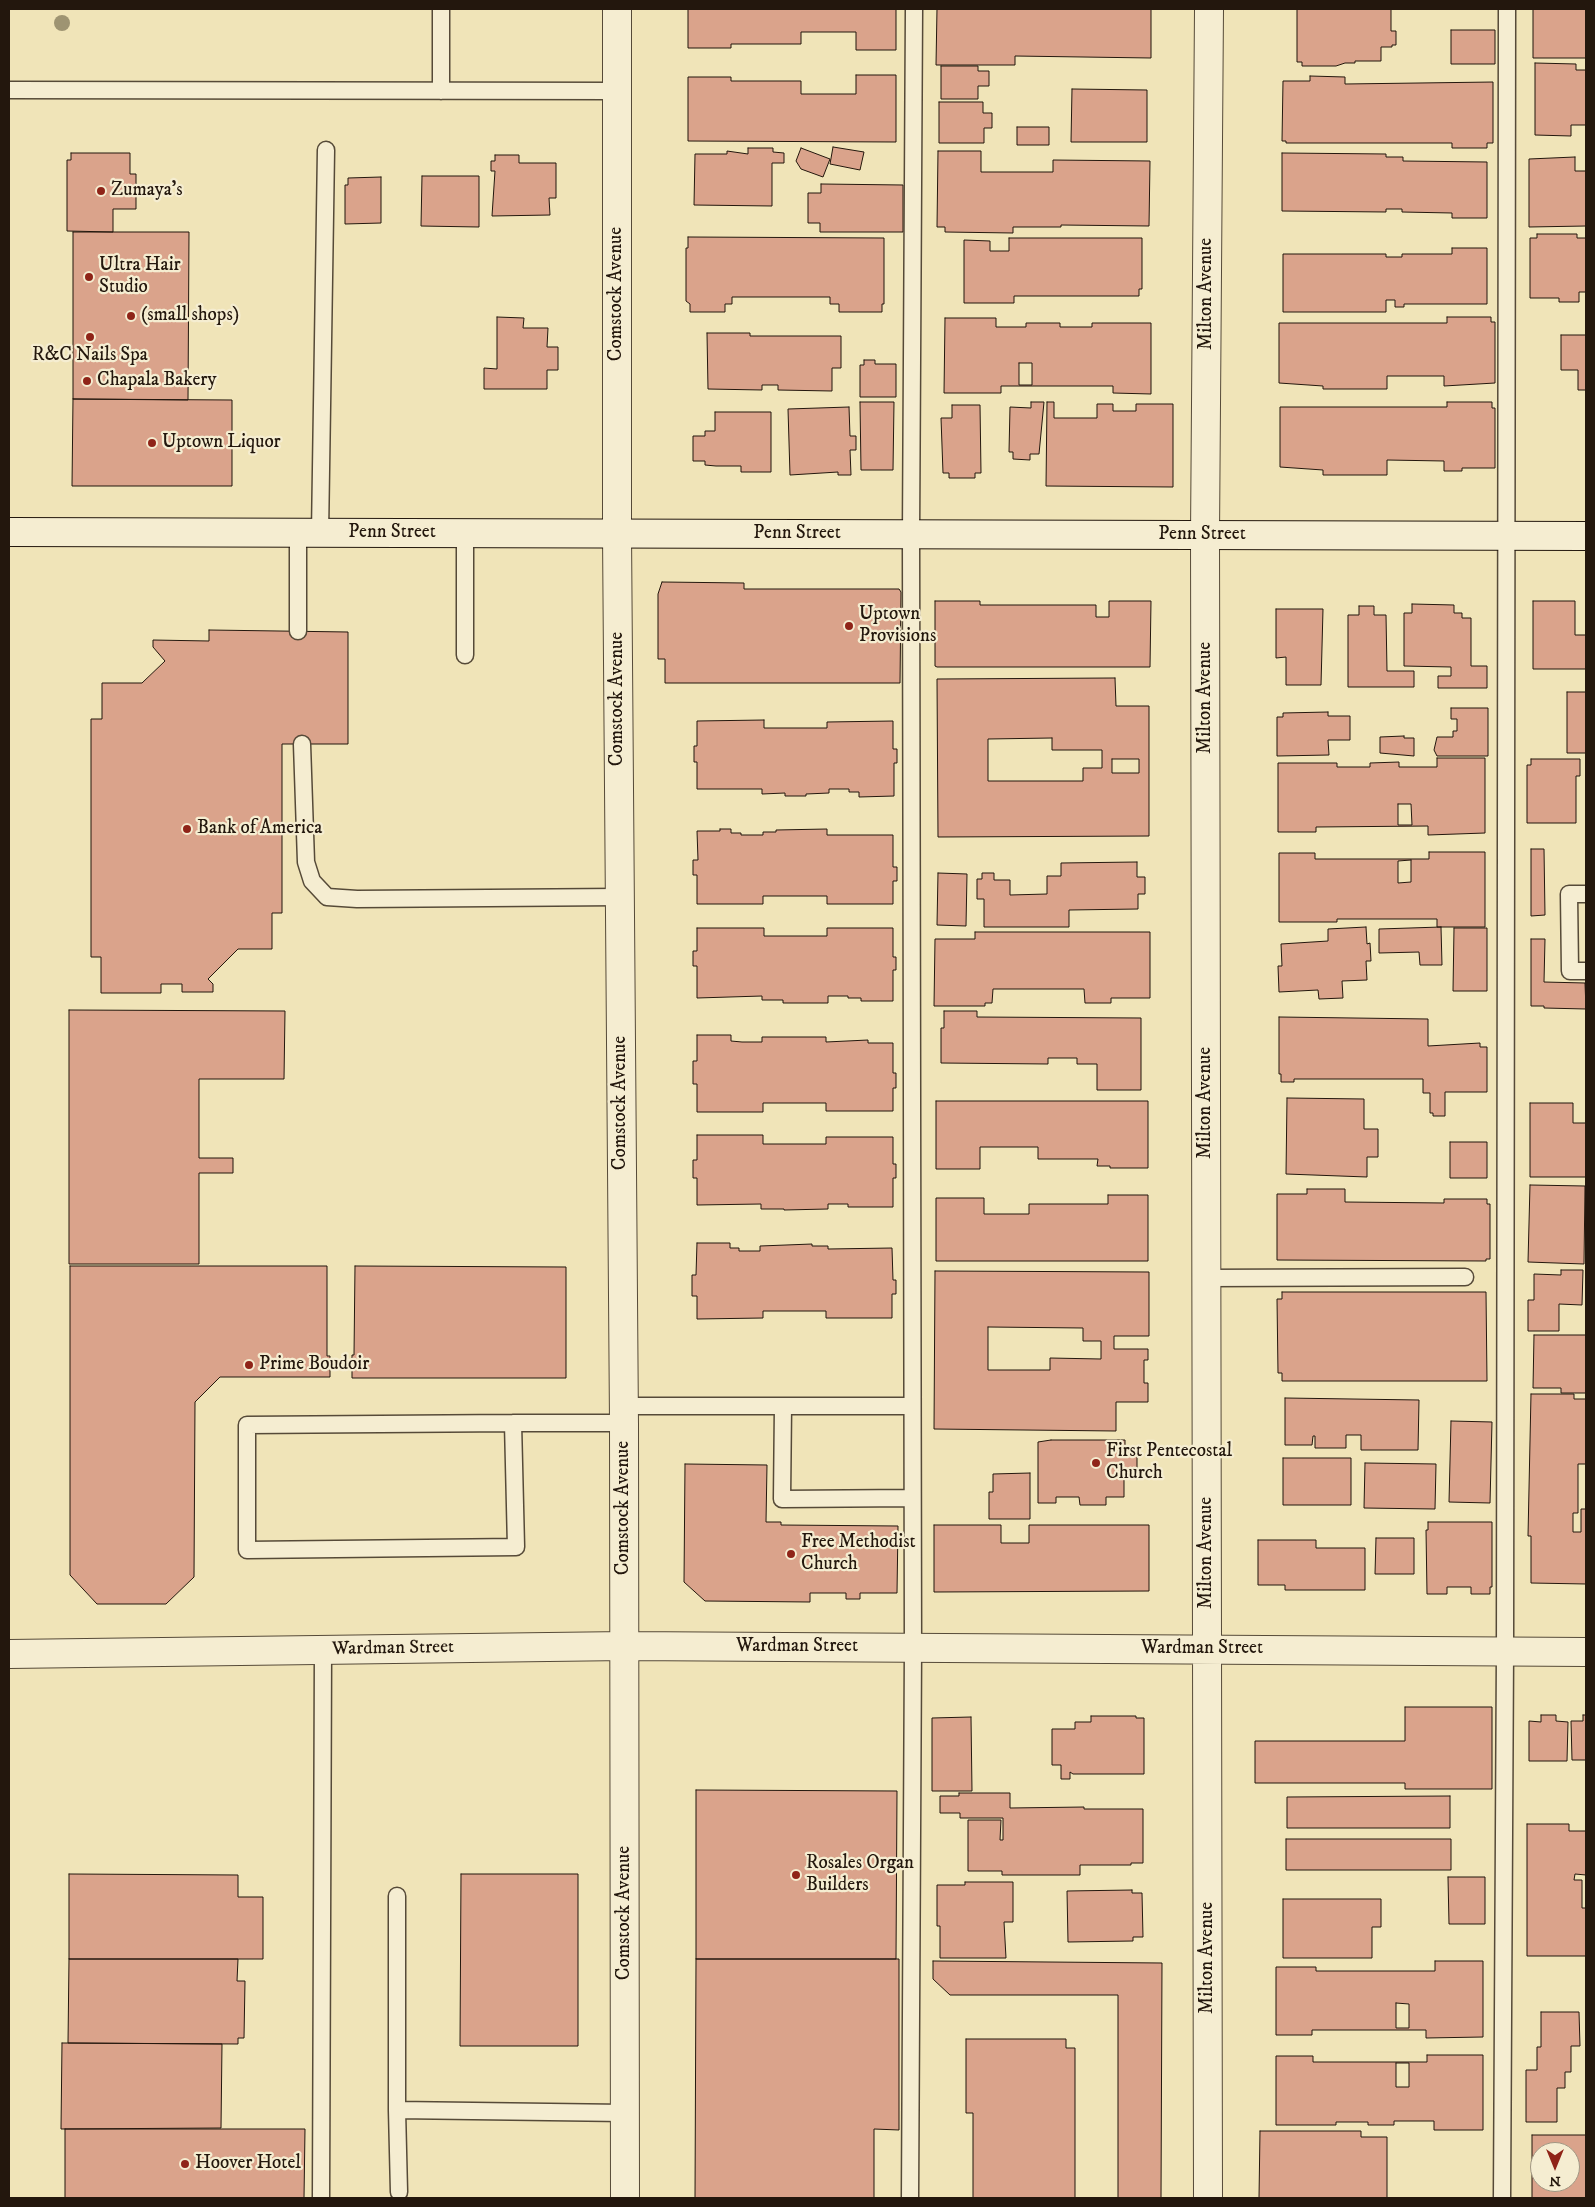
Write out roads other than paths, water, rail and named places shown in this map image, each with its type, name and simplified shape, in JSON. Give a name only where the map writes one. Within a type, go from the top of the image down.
[{"type":"street","name":"Comstock Avenue","points":[[617,9],[617,534],[625,1646],[625,2198]]},
{"type":"street","name":"Milton Avenue","points":[[1208,2198],[1205,535],[1209,9]]},
{"type":"street","name":"Penn Street","points":[[9,532],[1586,536]]},
{"type":"street","name":"Wardman Street","points":[[9,1654],[625,1646],[1586,1652]]},
{"type":"lane","points":[[441,9],[441,91]]},
{"type":"lane","points":[[910,2198],[913,1648],[910,534],[914,9]]},
{"type":"lane","points":[[1502,2198],[1505,1651],[1507,9]]},
{"type":"lane","points":[[9,90],[617,91]]},
{"type":"lane","points":[[298,631],[309,533],[326,150]]},
{"type":"lane","points":[[465,533],[465,655]]},
{"type":"lane","points":[[302,744],[306,862],[312,881],[327,897],[414,899],[620,897]]},
{"type":"lane","points":[[1586,894],[1569,894],[1570,971],[1586,971]]},
{"type":"lane","points":[[1206,1278],[1465,1277]]},
{"type":"lane","points":[[513,1423],[516,1547],[247,1550],[247,1425],[513,1423],[624,1414],[783,1406],[912,1406]]},
{"type":"lane","points":[[783,1406],[782,1499],[912,1498]]},
{"type":"lane","points":[[321,2198],[323,1650]]},
{"type":"lane","points":[[397,1896],[398,2192]]},
{"type":"lane","points":[[398,2110],[625,2113]]},
{"type":"place","name":"Zumaya's","points":[[101,191]]},
{"type":"place","name":"Ultra Hair Studio","points":[[89,277]]},
{"type":"place","name":"(small shops)","points":[[131,316]]},
{"type":"place","name":"R&C Nails Spa","points":[[90,337]]},
{"type":"place","name":"Chapala Bakery","points":[[87,381]]},
{"type":"place","name":"Uptown Liquor","points":[[152,443]]},
{"type":"place","name":"Uptown Provisions","points":[[849,626]]},
{"type":"place","name":"Bank of America","points":[[187,829]]},
{"type":"place","name":"Prime Boudoir","points":[[249,1365]]},
{"type":"place","name":"First Pentecostal Church","points":[[1096,1463]]},
{"type":"place","name":"Free Methodist Church","points":[[791,1554]]},
{"type":"place","name":"Rosales Organ Builders","points":[[796,1875]]},
{"type":"place","name":"Hoover Hotel","points":[[185,2164]]}]
